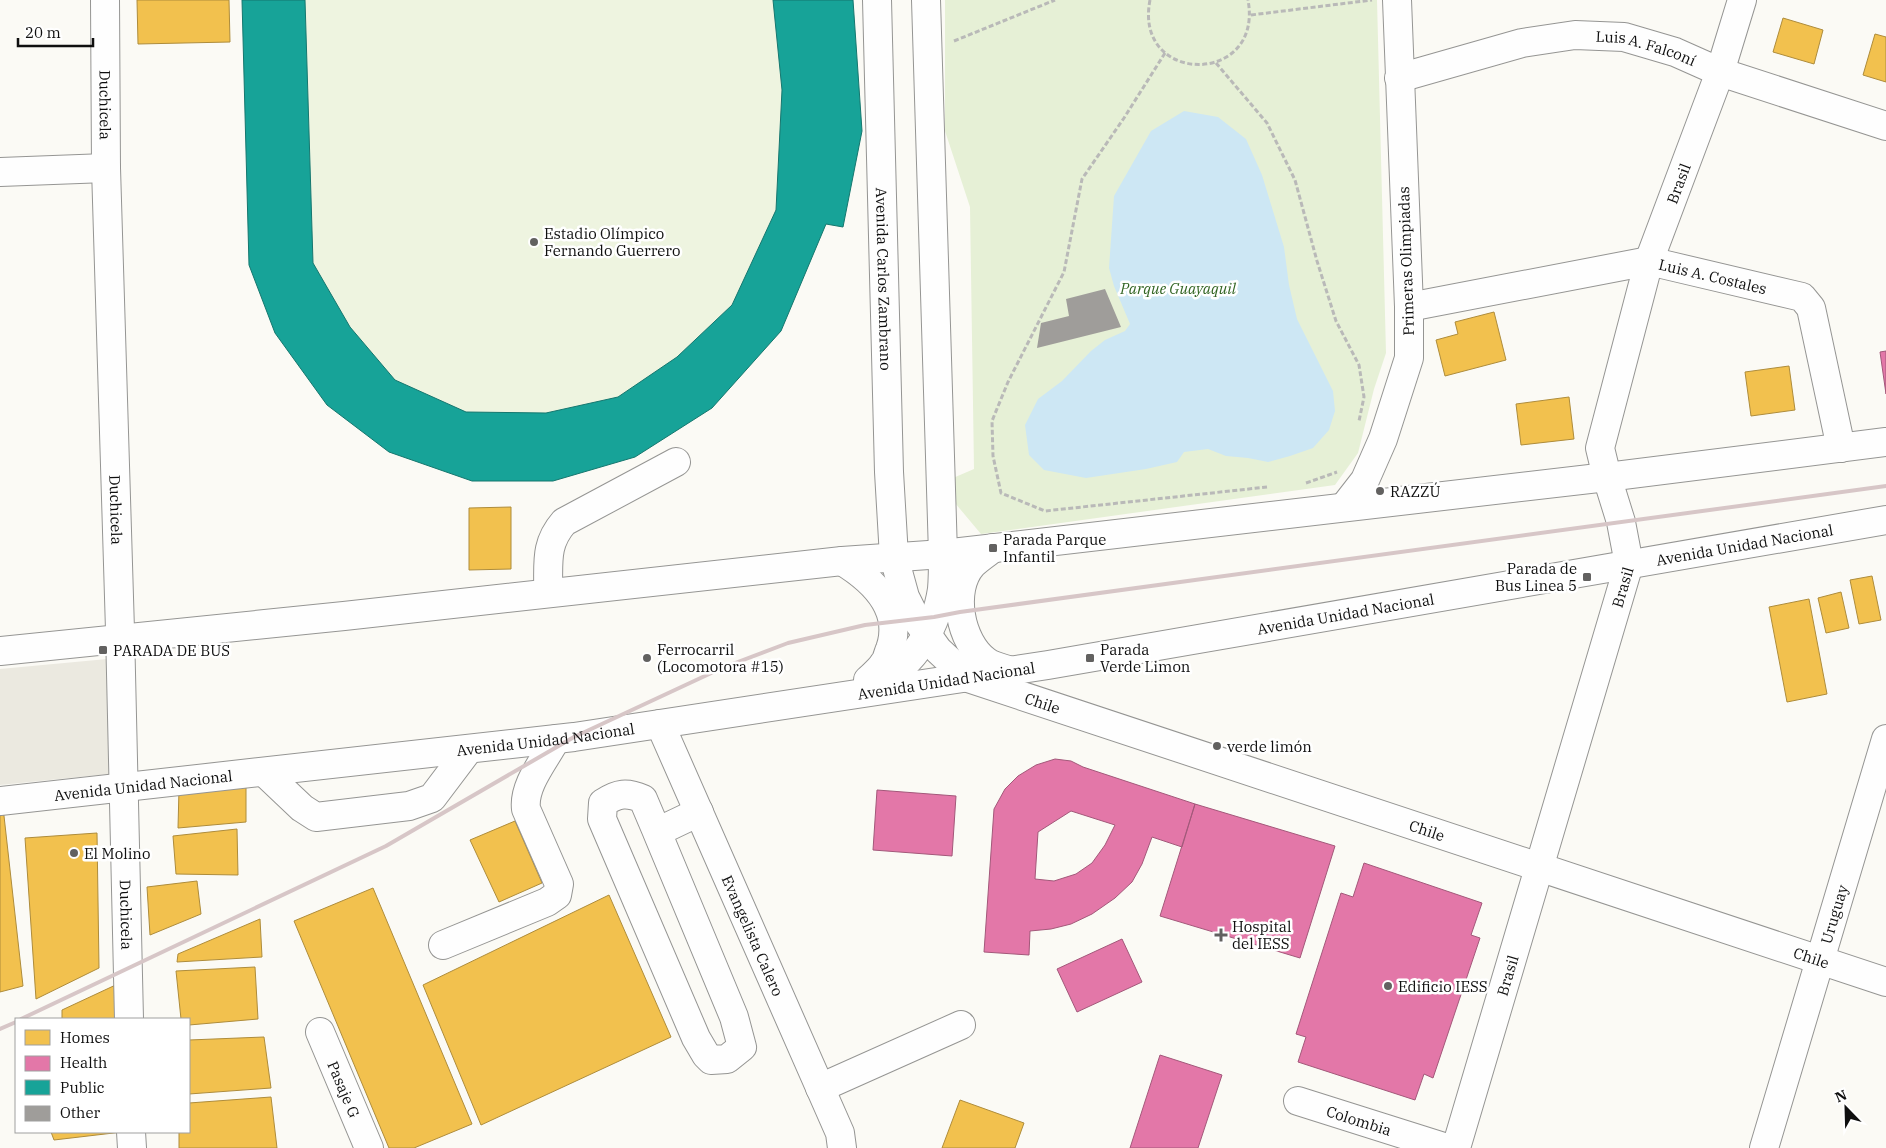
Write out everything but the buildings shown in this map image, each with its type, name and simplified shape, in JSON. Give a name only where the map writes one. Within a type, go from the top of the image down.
[{"type":"street","name":"Duchicela","points":[[106,0],[106,168],[129,1018]]},
{"type":"street","name":"Avenida Carlos Zambrano","points":[[877,0],[889,472],[894,557],[905,597],[927,636],[938,650],[968,678]]},
{"type":"street","points":[[831,698],[874,684],[896,672],[917,651],[927,636],[942,590],[943,554],[926,0]]},
{"type":"street","name":"Primeras Olimpiadas","points":[[1344,507],[1365,480],[1383,439],[1409,358],[1409,307],[1397,0]]},
{"type":"street","name":"Brasil","points":[[1456,1148],[1629,564],[1621,522],[1600,448],[1649,262],[1720,72],[1742,0]]},
{"type":"street","name":"Luis A. Falconí","points":[[1400,78],[1522,43],[1575,35],[1624,37],[1675,52],[1720,72],[1886,126]]},
{"type":"street","points":[[0,172],[106,168]]},
{"type":"street","name":"Luis A. Costales","points":[[1409,307],[1649,262],[1802,297],[1811,308],[1841,448]]},
{"type":"street","points":[[0,651],[842,562],[943,554],[1607,477],[1886,442]]},
{"type":"street","points":[[548,593],[549,545],[554,533],[564,522],[676,462]]},
{"type":"street","name":"Avenida Unidad Nacional","points":[[0,801],[556,739],[660,724],[1011,671],[1886,520]]},
{"type":"street","points":[[993,548],[971,566],[960,589],[960,612],[970,643],[986,661],[1011,671]]},
{"type":"street","points":[[831,698],[865,683],[885,663],[894,638],[889,608],[875,586],[859,571],[842,562]]},
{"type":"street","name":"Chile","points":[[968,678],[1886,982]]},
{"type":"street","name":"Evangelista Calero","points":[[660,724],[840,1133],[842,1148]]},
{"type":"street","points":[[443,945],[548,902],[557,895],[559,884],[526,809],[525,798],[529,787],[556,739]]},
{"type":"street","name":"Uruguay","points":[[1764,1148],[1886,739]]},
{"type":"street","points":[[264,772],[302,808],[316,817],[409,806],[432,798],[469,749]]},
{"type":"street","points":[[632,794],[643,799],[657,832],[734,1017],[742,1047],[727,1059],[711,1060],[696,1038],[602,819],[603,804],[615,795],[632,794]]},
{"type":"street","points":[[657,832],[699,812]]},
{"type":"street","points":[[820,1088],[961,1025]]},
{"type":"street","name":"Pasaje G","points":[[320,1032],[369,1148]]},
{"type":"street","name":"Colombia","points":[[1298,1102],[1447,1148]]},
{"type":"street","points":[[131,1133],[132,1148]]},
{"type":"path","points":[[927,50],[945,45],[1055,0]]},
{"type":"path","points":[[1150,0],[1147,15],[1151,36],[1165,53],[1180,63],[1199,66],[1216,63],[1234,52],[1246,35],[1251,15],[1248,0]]},
{"type":"path","points":[[1251,15],[1373,0]]},
{"type":"path","points":[[1165,53],[1124,118],[1082,179],[1064,272],[1008,382],[992,421],[992,456],[1001,492],[1046,511],[1269,487]]},
{"type":"path","points":[[1216,63],[1267,123],[1295,180],[1317,261],[1336,320],[1359,365],[1364,396],[1358,423]]},
{"type":"path","points":[[1298,484],[1308,483],[1338,471]]},
{"type":"green space","name":"Estadio Olímpico Fernando Guerrero","points":[[242,0],[853,0],[862,131],[843,227],[826,225],[781,331],[712,408],[635,457],[553,481],[472,481],[389,452],[327,405],[275,333],[249,265]]},
{"type":"green space","name":"Parque Guayaquil","points":[[945,0],[1377,0],[1386,353],[1374,389],[1358,453],[1335,485],[981,534],[955,503],[953,478],[974,469],[970,207],[945,131]]},
{"type":"shaded area","points":[[107,659],[109,774],[0,785],[0,669]]},
{"type":"water","points":[[1184,111],[1218,117],[1246,139],[1262,175],[1284,247],[1289,285],[1297,319],[1333,391],[1335,411],[1329,430],[1313,448],[1268,462],[1226,456],[1208,449],[1184,452],[1177,462],[1146,469],[1086,478],[1044,470],[1029,455],[1025,425],[1038,399],[1062,381],[1091,351],[1105,340],[1125,331],[1130,324],[1114,286],[1109,268],[1114,196],[1151,131]]},
{"type":"railway","points":[[23,1018],[386,846],[574,737],[722,668],[788,643],[865,625],[1886,486]]},
{"type":"railway","points":[[0,1029],[15,1022]]},
{"type":"place","name":"Estadio Olímpico Fernando Guerrero","points":[[534,242]]},
{"type":"place","name":"RAZZÚ","points":[[1380,491]]},
{"type":"place","name":"Parada Parque Infantil","points":[[993,548]]},
{"type":"place","name":"Parada de Bus Linea 5","points":[[1587,577]]},
{"type":"place","name":"PARADA DE BUS","points":[[103,650]]},
{"type":"place","name":"Ferrocarril (Locomotora #15)","points":[[647,658]]},
{"type":"place","name":"Parada Verde Limon","points":[[1090,658]]},
{"type":"place","name":"verde limón","points":[[1217,746]]},
{"type":"place","name":"El Molino","points":[[74,853]]},
{"type":"place","name":"Hospital del IESS","points":[[1221,935]]},
{"type":"place","name":"Edificio IESS","points":[[1388,986]]}]
